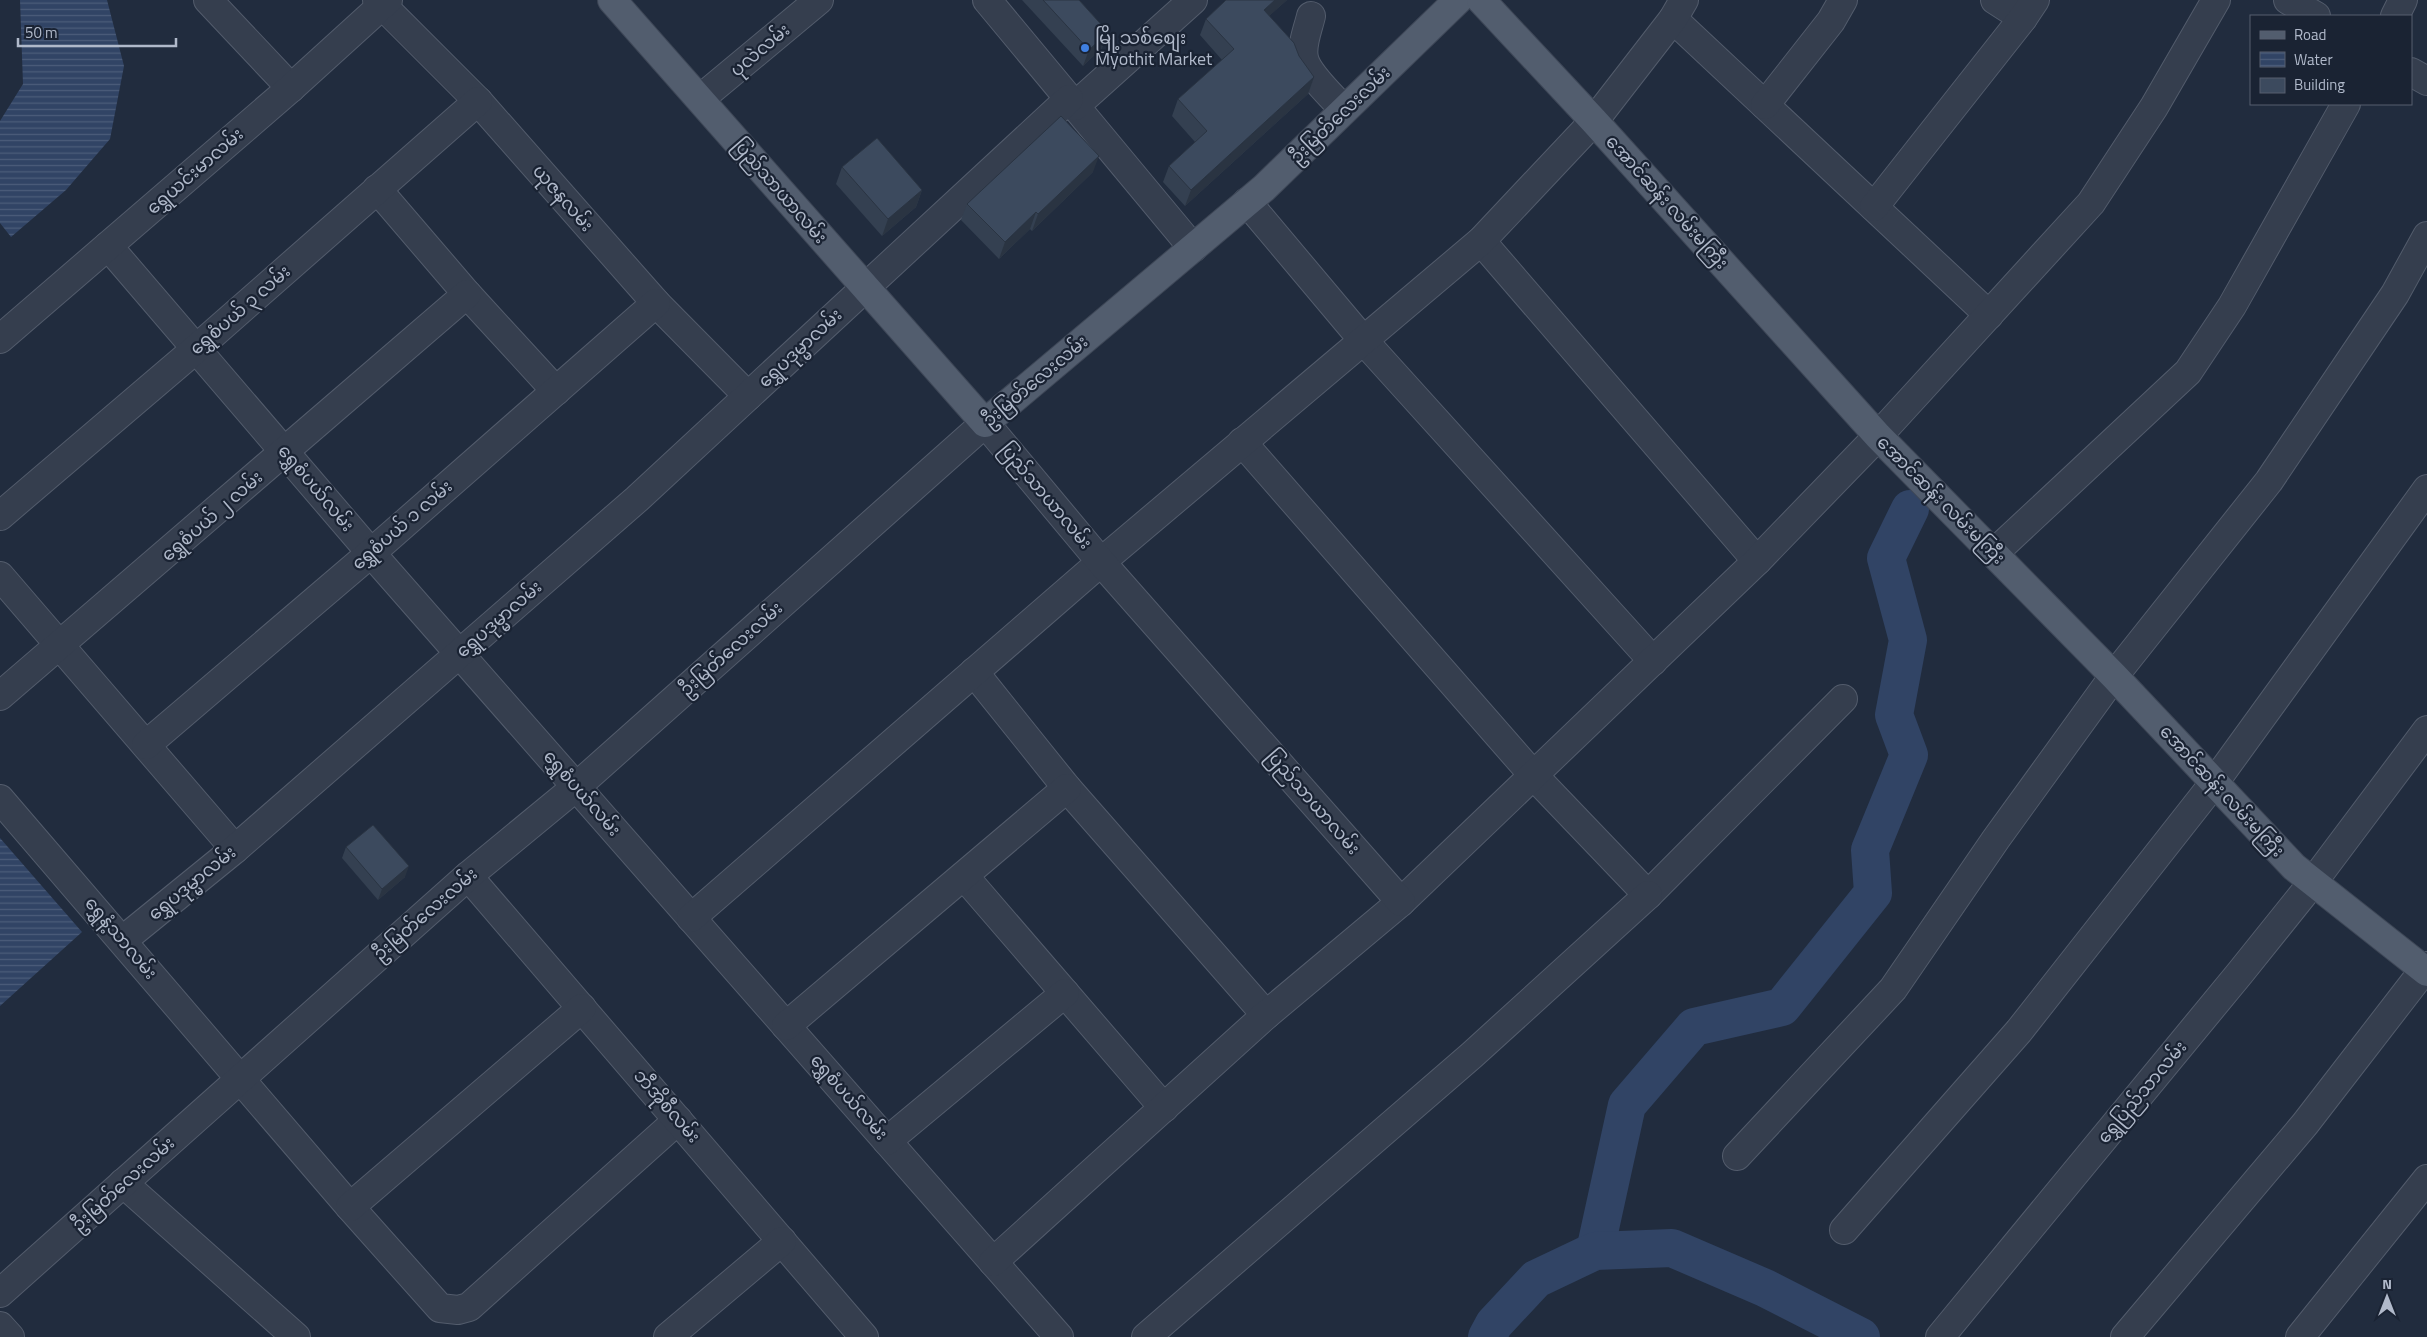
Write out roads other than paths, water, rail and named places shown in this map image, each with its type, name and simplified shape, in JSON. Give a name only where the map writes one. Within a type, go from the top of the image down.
[{"type":"main road","name":"ပြည်သာယာလမ်း","points":[[612,0],[985,423]]},
{"type":"main road","name":"ဦးမြတ်လေးလမ်း","points":[[985,423],[1247,202],[1458,0]]},
{"type":"main road","name":"အောင်ဆန်း လမ်းမကြီး","points":[[1481,0],[1594,121],[1878,436],[2114,676],[2294,867],[2426,969]]},
{"type":"street","points":[[208,0],[291,88]]},
{"type":"street","name":"ပုလဲလမ်း","points":[[700,99],[820,0]]},
{"type":"street","points":[[986,0],[1193,248]]},
{"type":"street","name":"ရွှေပဒုမ္မာလမ်း","points":[[123,940],[235,849],[637,499],[1072,102],[1193,0]]},
{"type":"street","points":[[1765,105],[1831,21],[1843,0]]},
{"type":"street","points":[[1874,207],[2029,9],[1994,0]]},
{"type":"street","points":[[993,1262],[1266,1015],[1401,902],[1756,561],[1878,436],[2091,203],[2154,107],[2216,0]]},
{"type":"street","points":[[2288,0],[2314,15]]},
{"type":"street","points":[[2396,15],[2403,0]]},
{"type":"street","name":"ရွှေယင်းမာလမ်း","points":[[0,339],[291,88],[383,2]]},
{"type":"street","name":"ယုဇနလမ်း","points":[[383,2],[478,101],[656,303],[748,396]]},
{"type":"street","points":[[691,918],[1101,562],[1481,241],[1594,121],[1679,9],[1765,105],[1989,315]]},
{"type":"street","points":[[1311,16],[1303,45],[1304,59],[1309,69],[1344,110]]},
{"type":"street","points":[[2412,73],[2427,81]]},
{"type":"street","name":"ရွှေစံပယ် ၃ လမ်း","points":[[0,516],[197,348],[478,101]]},
{"type":"street","points":[[1994,553],[2188,372],[2232,306],[2345,105]]},
{"type":"street","points":[[377,190],[467,294],[556,391]]},
{"type":"street","points":[[1247,202],[1363,340],[1653,661]]},
{"type":"street","points":[[1737,1156],[1893,990],[1996,840],[2114,676],[2269,481],[2395,294],[2427,236]]},
{"type":"street","points":[[1481,241],[1756,561]]},
{"type":"street","name":"ရွှေစံပယ်လမ်း","points":[[108,246],[371,553],[460,652],[576,787],[1059,1337]]},
{"type":"street","name":"ရွှေစံပယ် ၂ လမ်း","points":[[0,696],[286,452],[467,294]]},
{"type":"street","name":"ရွှေစံပယ် ၁ လမ်း","points":[[146,745],[371,553],[656,303]]},
{"type":"street","name":"ပြည်သာယာလမ်း","points":[[985,423],[1101,562],[1401,902]]},
{"type":"street","name":"ဦးမြတ်လေးလမ်း","points":[[0,1293],[468,876],[576,787],[985,423]]},
{"type":"street","points":[[1242,442],[1534,776],[1648,895]]},
{"type":"street","points":[[1844,1230],[2019,1031],[2214,783],[2427,489]]},
{"type":"street","points":[[0,576],[235,849]]},
{"type":"street","points":[[974,672],[1067,788],[1266,1015]]},
{"type":"street","points":[[1146,1337],[1472,1055],[1648,895],[1844,699]]},
{"type":"street","name":"ရွှေပြည်သာလမ်း","points":[[1940,1337],[2313,882],[2427,730]]},
{"type":"street","points":[[786,1026],[1067,788]]},
{"type":"street","name":"ရွှေနံ့သာလမ်း","points":[[0,798],[123,940],[240,1080],[440,1308],[458,1310],[469,1307],[678,1120]]},
{"type":"street","name":"ဘီအိုစီလမ်း","points":[[468,876],[864,1337]]},
{"type":"street","points":[[964,876],[1164,1108]]},
{"type":"street","points":[[2125,1337],[2305,1124],[2426,969]]},
{"type":"street","points":[[887,1141],[1065,993]]},
{"type":"street","points":[[350,1207],[582,1008]]},
{"type":"street","points":[[2300,1337],[2427,1179]]},
{"type":"street","points":[[123,1183],[296,1337]]},
{"type":"street","points":[[668,1337],[782,1240]]},
{"type":"street","points":[[0,1326],[10,1337]]},
{"type":"water","points":[[20,0],[107,0],[124,66],[110,139],[66,190],[11,237],[0,223],[0,121],[23,84]]},
{"type":"water","points":[[0,838],[82,932],[0,1006]]},
{"type":"waterway","points":[[1595,1251],[1627,1105],[1694,1027],[1782,1007],[1873,893],[1870,850],[1909,755],[1894,715],[1908,640],[1886,558],[1910,509]]},
{"type":"waterway","points":[[1487,1337],[1494,1324],[1536,1279],[1595,1251],[1672,1248],[1765,1288],[1861,1337]]},
{"type":"place","name":"မြို့သစ်စျေး Myothit Market","points":[[1085,48]]}]
